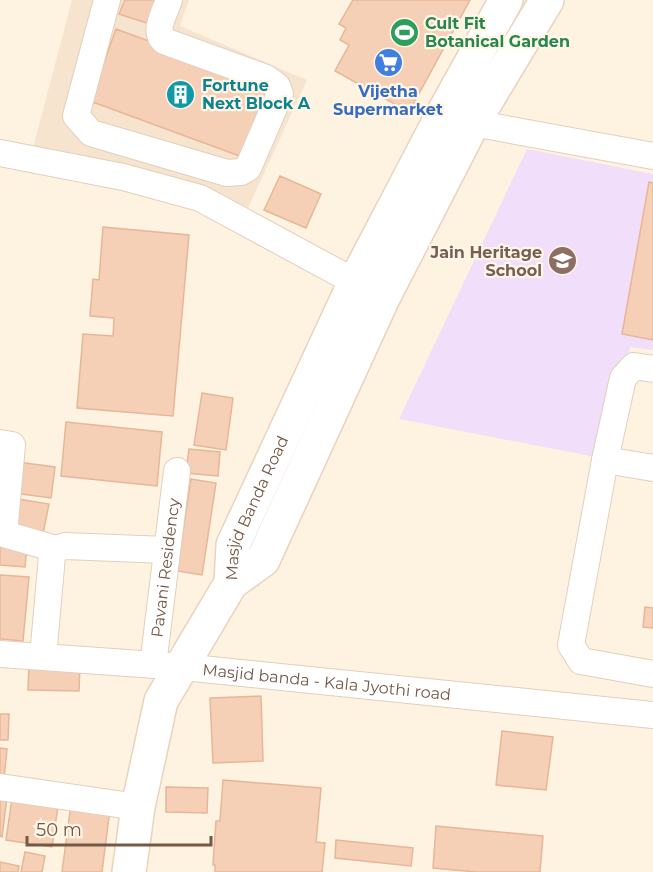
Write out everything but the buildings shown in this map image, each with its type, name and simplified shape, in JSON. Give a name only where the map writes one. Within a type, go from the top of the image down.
[{"type":"main road","name":"Masjid Banda Road","points":[[231,583],[233,545],[356,282],[445,110],[506,0]]},
{"type":"main road","name":"Masjid Banda Road","points":[[231,583],[263,560],[383,298],[473,123],[547,0]]},
{"type":"main road","points":[[129,872],[138,807],[168,666],[231,583]]},
{"type":"street","points":[[107,0],[76,116],[91,133],[226,173],[241,172],[248,168],[280,94],[277,86],[266,78],[164,41],[159,37],[158,31],[169,0]]},
{"type":"street","points":[[473,123],[653,156]]},
{"type":"street","points":[[82,169],[91,133]]},
{"type":"street","points":[[0,153],[123,177],[200,198],[383,298]]},
{"type":"street","points":[[653,369],[634,366],[623,378],[605,460],[571,645],[581,661],[653,674]]},
{"type":"street","points":[[0,443],[12,445],[4,534],[56,549],[65,546],[166,550]]},
{"type":"street","points":[[605,460],[653,468]]},
{"type":"street","name":"Pavani Residency","points":[[168,666],[166,550],[177,471]]},
{"type":"street","points":[[43,657],[52,556],[56,549]]},
{"type":"street","name":"Masjid banda - Kala Jyothi road","points":[[0,654],[168,666],[653,715]]},
{"type":"street","points":[[0,787],[138,807]]},
{"type":"shaded area","points":[[72,0],[189,0],[180,26],[307,80],[242,221],[30,159]]},
{"type":"shaded area","name":"Jain Heritage School","points":[[527,149],[653,174],[653,350],[630,347],[611,460],[399,419]]},
{"type":"place","name":"Cult Fit Botanical Garden","points":[[404,32]]},
{"type":"place","name":"Vijetha Supermarket","points":[[388,63]]},
{"type":"place","name":"Fortune Next Block A","points":[[181,94]]},
{"type":"place","name":"Jain Heritage School","points":[[563,261]]}]
